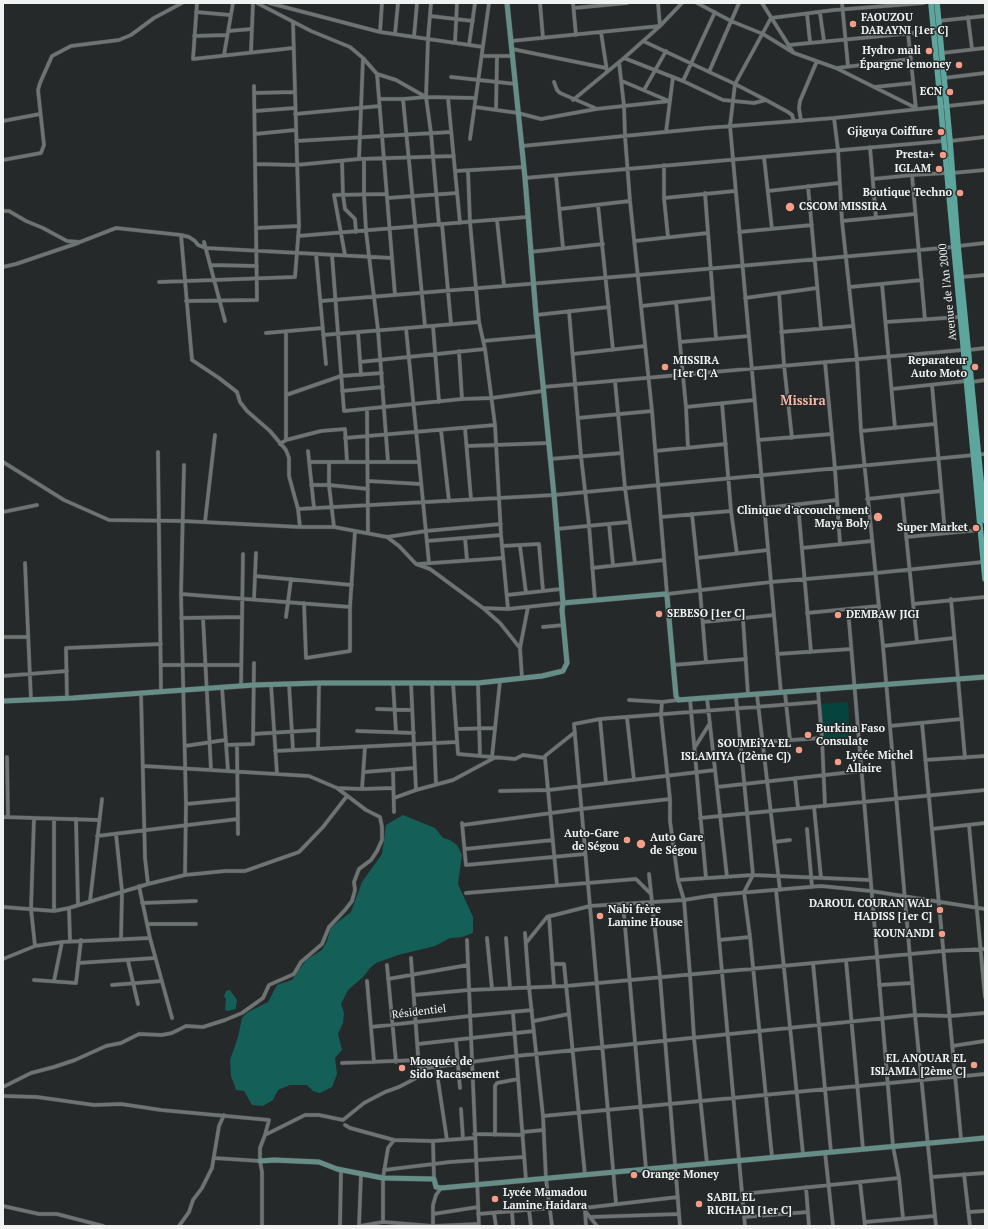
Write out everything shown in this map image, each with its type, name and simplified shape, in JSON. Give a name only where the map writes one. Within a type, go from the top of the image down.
[{"type":"main road","name":"Avenue de l'An 2000","points":[[931,3],[944,106],[956,246],[960,317],[966,350]]},
{"type":"main road","name":"Avenue de l'An 2000","points":[[937,3],[944,78],[944,106]]},
{"type":"main road","name":"Avenue de l'An 2000","points":[[956,246],[962,277],[966,350],[984,495],[985,521]]},
{"type":"main road","name":"Avenue de l'An 2000","points":[[979,455],[980,530],[985,579]]},
{"type":"street","points":[[3,160],[41,153],[44,145],[38,90],[52,56],[71,46],[118,40],[131,35],[154,18],[182,3]]},
{"type":"street","points":[[197,3],[193,58],[293,48]]},
{"type":"street","points":[[224,55],[233,3]]},
{"type":"street","points":[[251,52],[253,3]]},
{"type":"street","points":[[257,3],[311,31],[350,47],[364,58],[377,74],[396,80],[426,97]]},
{"type":"street","points":[[269,3],[380,32],[483,47]]},
{"type":"street","points":[[380,32],[382,3]]},
{"type":"street","points":[[395,34],[398,3]]},
{"type":"street","points":[[414,37],[417,3]]},
{"type":"street","points":[[431,3],[426,97],[451,324]]},
{"type":"street","points":[[454,43],[457,3]]},
{"type":"street","points":[[469,45],[475,3]]},
{"type":"street","points":[[470,140],[489,3]]},
{"type":"street","points":[[3,701],[67,699],[271,684],[478,683],[563,671],[567,663],[562,610],[563,603],[508,3]]},
{"type":"street","points":[[540,3],[543,38]]},
{"type":"street","points":[[573,3],[576,35]]},
{"type":"street","points":[[574,8],[627,3]]},
{"type":"street","points":[[658,3],[660,26]]},
{"type":"street","points":[[573,100],[660,26],[682,3]]},
{"type":"street","points":[[697,3],[763,34],[794,53],[836,68],[916,108]]},
{"type":"street","points":[[706,8],[709,3]]},
{"type":"street","points":[[709,72],[739,3]]},
{"type":"street","points":[[762,3],[794,53]]},
{"type":"street","points":[[842,3],[848,66]]},
{"type":"street","points":[[772,18],[843,10],[870,5],[924,3]]},
{"type":"street","points":[[196,12],[230,15]]},
{"type":"street","points":[[683,81],[715,12]]},
{"type":"street","points":[[820,12],[824,41]]},
{"type":"street","points":[[807,14],[810,42]]},
{"type":"street","points":[[430,16],[473,21]]},
{"type":"street","points":[[938,21],[985,16]]},
{"type":"street","points":[[968,17],[972,50]]},
{"type":"street","points":[[772,18],[735,84],[730,126],[777,654],[786,705],[790,740]]},
{"type":"street","points":[[159,282],[296,278],[298,226],[293,22]]},
{"type":"street","points":[[511,41],[660,26]]},
{"type":"street","points":[[194,36],[252,29]]},
{"type":"street","points":[[789,44],[934,31]]},
{"type":"street","points":[[601,32],[607,70]]},
{"type":"street","points":[[908,34],[916,108]]},
{"type":"street","points":[[643,41],[766,100],[788,112],[792,115],[794,121]]},
{"type":"street","points":[[942,53],[985,48]]},
{"type":"street","points":[[512,49],[607,70]]},
{"type":"street","points":[[644,90],[666,51]]},
{"type":"street","points":[[482,56],[513,56]]},
{"type":"street","points":[[496,110],[497,56]]},
{"type":"street","points":[[359,159],[364,58]]},
{"type":"street","points":[[624,58],[683,81],[723,100],[754,103],[766,100]]},
{"type":"street","points":[[836,68],[911,60]]},
{"type":"street","points":[[801,121],[799,108],[800,101],[817,61]]},
{"type":"street","points":[[619,62],[624,106],[624,136],[630,201],[642,306],[673,665],[676,696],[678,700]]},
{"type":"street","points":[[944,78],[985,73]]},
{"type":"street","points":[[377,74],[395,295]]},
{"type":"street","points":[[451,76],[516,84]]},
{"type":"street","points":[[666,132],[673,77]]},
{"type":"street","points":[[622,81],[670,101]]},
{"type":"street","points":[[554,82],[560,93],[596,109]]},
{"type":"street","points":[[873,87],[913,82]]},
{"type":"street","points":[[186,301],[257,300],[254,86]]},
{"type":"street","points":[[254,93],[294,92]]},
{"type":"street","points":[[379,99],[426,97],[476,98]]},
{"type":"street","points":[[448,98],[460,223]]},
{"type":"street","points":[[403,99],[425,326]]},
{"type":"street","points":[[475,107],[518,113],[540,119],[596,109],[670,101]]},
{"type":"street","points":[[522,146],[730,126],[834,118],[916,108],[985,102]]},
{"type":"street","points":[[295,114],[380,106]]},
{"type":"street","points":[[255,111],[295,108]]},
{"type":"street","points":[[3,120],[40,114]]},
{"type":"street","points":[[834,118],[838,150],[845,256],[850,287],[857,360],[864,466],[883,646],[909,954],[936,1226]]},
{"type":"street","points":[[255,134],[295,130]]},
{"type":"street","points":[[296,141],[451,132]]},
{"type":"street","points":[[525,178],[985,137]]},
{"type":"street","points":[[870,147],[876,218]]},
{"type":"street","points":[[255,164],[296,165],[359,159],[454,156]]},
{"type":"street","points":[[764,157],[772,229]]},
{"type":"street","points":[[364,159],[366,231],[381,359],[388,462]]},
{"type":"street","points":[[342,161],[345,209],[355,219],[356,232]]},
{"type":"street","points":[[664,166],[664,198],[668,237]]},
{"type":"street","points":[[455,171],[524,167]]},
{"type":"street","points":[[873,179],[985,170]]},
{"type":"street","points":[[468,171],[470,222],[479,322],[485,349],[495,425],[501,534],[508,609]]},
{"type":"street","points":[[912,175],[925,320]]},
{"type":"street","points":[[556,176],[563,248]]},
{"type":"street","points":[[768,191],[839,182]]},
{"type":"street","points":[[808,186],[821,328]]},
{"type":"street","points":[[664,198],[735,191]]},
{"type":"street","points":[[344,255],[334,195],[364,194],[413,197],[457,193]]},
{"type":"street","points":[[705,193],[716,338]]},
{"type":"street","points":[[560,209],[630,201]]},
{"type":"street","points":[[598,205],[610,308],[613,350]]},
{"type":"street","points":[[337,212],[345,209]]},
{"type":"street","points":[[3,211],[10,211],[26,221],[43,228],[66,241],[80,242]]},
{"type":"street","points":[[842,221],[915,214]]},
{"type":"street","points":[[298,236],[527,217]]},
{"type":"street","points":[[497,220],[504,285]]},
{"type":"street","points":[[739,232],[812,225]]},
{"type":"street","points":[[256,228],[298,226]]},
{"type":"street","points":[[3,267],[80,242],[116,228],[181,235],[189,237],[198,245],[206,248],[392,258]]},
{"type":"street","points":[[635,241],[708,233]]},
{"type":"street","points":[[181,235],[192,360],[219,378],[236,392],[243,406],[270,431],[286,450],[289,458],[289,476],[298,509],[300,527]]},
{"type":"street","points":[[204,242],[225,321]]},
{"type":"street","points":[[320,301],[638,275],[985,243]]},
{"type":"street","points":[[530,252],[603,244]]},
{"type":"street","points":[[316,254],[326,364]]},
{"type":"street","points":[[332,255],[344,411],[462,399],[492,398],[575,384],[985,348]]},
{"type":"street","points":[[210,266],[257,266]]},
{"type":"street","points":[[962,277],[985,275]]},
{"type":"street","points":[[850,287],[922,280]]},
{"type":"street","points":[[882,284],[895,428]]},
{"type":"street","points":[[745,298],[817,288]]},
{"type":"street","points":[[779,293],[781,332],[792,438]]},
{"type":"street","points":[[642,306],[713,298]]},
{"type":"street","points":[[676,302],[686,407],[688,448]]},
{"type":"street","points":[[536,314],[610,308]]},
{"type":"street","points":[[569,311],[595,600]]},
{"type":"street","points":[[886,322],[960,317]]},
{"type":"street","points":[[323,335],[479,322]]},
{"type":"street","points":[[433,326],[439,402]]},
{"type":"street","points":[[781,332],[853,326]]},
{"type":"street","points":[[266,333],[323,328]]},
{"type":"street","points":[[406,328],[429,563]]},
{"type":"street","points":[[286,331],[286,440]]},
{"type":"street","points":[[358,332],[361,375]]},
{"type":"street","points":[[483,341],[538,336]]},
{"type":"street","points":[[680,342],[748,336]]},
{"type":"street","points":[[573,354],[645,346]]},
{"type":"street","points":[[360,362],[436,354],[459,350],[485,349]]},
{"type":"street","points":[[459,350],[462,399]]},
{"type":"street","points":[[825,362],[840,544]]},
{"type":"street","points":[[286,395],[341,376],[382,373]]},
{"type":"street","points":[[892,389],[985,380]]},
{"type":"street","points":[[615,381],[625,488],[635,563]]},
{"type":"street","points":[[932,385],[945,533]]},
{"type":"street","points":[[342,391],[383,387]]},
{"type":"street","points":[[686,407],[754,400]]},
{"type":"street","points":[[722,403],[731,511],[737,554]]},
{"type":"street","points":[[367,409],[368,533]]},
{"type":"street","points":[[578,418],[652,411]]},
{"type":"street","points":[[861,431],[935,424]]},
{"type":"street","points":[[345,438],[495,425]]},
{"type":"street","points":[[465,428],[471,499]]},
{"type":"street","points":[[280,444],[286,440],[321,431],[344,429],[347,462]]},
{"type":"street","points":[[441,430],[449,501]]},
{"type":"street","points":[[758,440],[832,434]]},
{"type":"street","points":[[205,522],[215,435]]},
{"type":"street","points":[[467,446],[549,442]]},
{"type":"street","points":[[655,451],[726,444]]},
{"type":"street","points":[[308,451],[314,508]]},
{"type":"street","points":[[158,452],[162,692]]},
{"type":"street","points":[[550,459],[622,453]]},
{"type":"street","points":[[298,509],[554,495],[979,455]]},
{"type":"street","points":[[3,462],[64,500],[109,520],[183,520],[300,527],[334,527],[387,537],[426,531],[501,524]]},
{"type":"street","points":[[309,462],[419,462]]},
{"type":"street","points":[[329,462],[329,485],[334,527]]},
{"type":"street","points":[[184,465],[181,618],[186,804],[185,875]]},
{"type":"street","points":[[368,481],[421,484]]},
{"type":"street","points":[[311,485],[329,485],[368,489]]},
{"type":"street","points":[[868,498],[941,491]]},
{"type":"street","points":[[902,495],[917,642]]},
{"type":"street","points":[[764,508],[837,500]]},
{"type":"street","points":[[798,504],[811,652]]},
{"type":"street","points":[[3,512],[37,505]]},
{"type":"street","points":[[661,517],[731,511]]},
{"type":"street","points":[[692,514],[706,662]]},
{"type":"street","points":[[556,528],[629,522]]},
{"type":"street","points":[[609,524],[613,565]]},
{"type":"street","points":[[906,537],[980,530]]},
{"type":"street","points":[[304,603],[306,658],[350,651],[350,607],[355,531]]},
{"type":"street","points":[[427,541],[501,534]]},
{"type":"street","points":[[387,537],[400,546],[416,564],[430,569],[483,608],[500,623],[520,648]]},
{"type":"street","points":[[465,538],[467,560]]},
{"type":"street","points":[[802,548],[872,541]]},
{"type":"street","points":[[502,546],[539,544],[543,591]]},
{"type":"street","points":[[520,546],[526,593]]},
{"type":"street","points":[[697,558],[768,550]]},
{"type":"street","points":[[254,599],[256,553]]},
{"type":"street","points":[[241,686],[243,554]]},
{"type":"street","points":[[416,564],[503,558]]},
{"type":"street","points":[[592,568],[664,560]]},
{"type":"street","points":[[483,608],[508,609],[667,594],[804,578],[876,573],[983,562]]},
{"type":"street","points":[[25,563],[31,700]]},
{"type":"street","points":[[255,576],[352,585]]},
{"type":"street","points":[[286,617],[291,579]]},
{"type":"street","points":[[507,595],[561,589]]},
{"type":"street","points":[[181,594],[350,607]]},
{"type":"street","points":[[913,604],[951,599],[985,597]]},
{"type":"street","points":[[951,599],[965,758]]},
{"type":"street","points":[[807,613],[879,606]]},
{"type":"street","points":[[522,678],[520,648],[528,607]]},
{"type":"street","points":[[848,609],[853,688],[893,1146],[899,1178],[903,1218]]},
{"type":"street","points":[[703,622],[774,615]]},
{"type":"street","points":[[181,618],[242,617]]},
{"type":"street","points":[[203,618],[211,770]]},
{"type":"street","points":[[743,619],[748,696]]},
{"type":"street","points":[[543,627],[564,625]]},
{"type":"street","points":[[3,637],[28,637]]},
{"type":"street","points":[[883,646],[954,638]]},
{"type":"street","points":[[67,699],[66,648],[161,644]]},
{"type":"street","points":[[777,654],[851,649]]},
{"type":"street","points":[[673,665],[746,659]]},
{"type":"street","points":[[226,745],[253,744],[254,663]]},
{"type":"street","points":[[161,665],[241,664]]},
{"type":"street","points":[[3,676],[67,671]]},
{"type":"street","points":[[630,700],[662,702],[886,686],[985,677]]},
{"type":"street","points":[[494,758],[495,728],[500,681]]},
{"type":"street","points":[[318,749],[319,683]]},
{"type":"street","points":[[393,683],[396,732]]},
{"type":"street","points":[[411,683],[416,790]]},
{"type":"street","points":[[432,683],[436,784]]},
{"type":"street","points":[[453,683],[458,754],[515,759],[523,756],[545,758],[575,732]]},
{"type":"street","points":[[478,683],[480,756]]},
{"type":"street","points":[[271,684],[277,774]]},
{"type":"street","points":[[289,684],[293,750]]},
{"type":"street","points":[[222,687],[228,771]]},
{"type":"street","points":[[818,690],[825,806]]},
{"type":"street","points":[[141,694],[144,766],[145,858],[148,884]]},
{"type":"street","points":[[757,695],[778,876],[784,966],[803,1154]]},
{"type":"street","points":[[736,697],[753,875],[744,892],[750,937],[772,1157]]},
{"type":"street","points":[[707,698],[727,877]]},
{"type":"street","points":[[690,699],[706,878]]},
{"type":"street","points":[[662,702],[661,715],[670,799],[670,821],[678,880],[684,900],[694,1038],[707,1164]]},
{"type":"street","points":[[616,1203],[574,724],[600,719],[819,702]]},
{"type":"street","points":[[377,709],[412,710]]},
{"type":"street","points":[[627,718],[634,780]]},
{"type":"street","points":[[600,719],[606,783]]},
{"type":"street","points":[[890,726],[961,719]]},
{"type":"street","points":[[694,747],[710,723]]},
{"type":"street","points":[[922,723],[961,1139]]},
{"type":"street","points":[[456,729],[495,728]]},
{"type":"street","points":[[253,734],[318,730]]},
{"type":"street","points":[[357,731],[414,733]]},
{"type":"street","points":[[762,742],[822,738]]},
{"type":"street","points":[[185,746],[225,740]]},
{"type":"street","points":[[275,751],[457,742]]},
{"type":"street","points":[[237,744],[238,834]]},
{"type":"street","points":[[362,789],[365,747]]},
{"type":"street","points":[[925,760],[985,756]]},
{"type":"street","points":[[7,757],[5,817],[99,820]]},
{"type":"street","points":[[394,798],[416,790],[453,780],[494,758]]},
{"type":"street","points":[[545,758],[557,885]]},
{"type":"street","points":[[3,1087],[31,1073],[75,1060],[106,1046],[121,1043],[139,1034],[172,1033],[186,1026],[203,1027],[242,1013],[249,1006],[263,998],[269,985],[294,974],[301,962],[322,944],[329,927],[352,901],[355,890],[354,882],[359,869],[370,860],[377,851],[382,840],[380,817],[366,810],[337,788],[310,776],[144,766]]},
{"type":"street","points":[[364,772],[415,768]]},
{"type":"street","points":[[393,770],[394,812]]},
{"type":"street","points":[[500,791],[549,790],[715,770]]},
{"type":"street","points":[[717,787],[861,771]]},
{"type":"street","points":[[795,778],[798,808]]},
{"type":"street","points":[[337,788],[393,788]]},
{"type":"street","points":[[700,818],[985,790]]},
{"type":"street","points":[[3,907],[54,911],[69,908],[139,886],[185,875],[226,871],[245,871],[299,852],[323,827],[347,796]]},
{"type":"street","points":[[90,901],[102,799]]},
{"type":"street","points":[[186,804],[238,799]]},
{"type":"street","points":[[585,854],[466,865],[462,824],[670,799]]},
{"type":"street","points":[[814,807],[821,878]]},
{"type":"street","points":[[34,818],[31,909],[35,946]]},
{"type":"street","points":[[54,819],[54,911]]},
{"type":"street","points":[[76,819],[78,905]]},
{"type":"street","points":[[97,836],[238,819]]},
{"type":"street","points":[[932,829],[985,823]]},
{"type":"street","points":[[969,825],[977,908],[983,949],[985,997]]},
{"type":"street","points":[[807,829],[812,887]]},
{"type":"street","points":[[116,834],[122,892],[122,939]]},
{"type":"street","points":[[465,849],[553,840]]},
{"type":"street","points":[[774,842],[790,840]]},
{"type":"street","points":[[649,874],[660,977],[680,1226]]},
{"type":"street","points":[[678,880],[753,875],[870,880]]},
{"type":"street","points":[[466,893],[636,879],[651,894]]},
{"type":"street","points":[[139,886],[150,938],[172,1018]]},
{"type":"street","points":[[526,943],[549,916],[590,906],[684,900],[744,892],[821,886],[871,891],[985,909]]},
{"type":"street","points":[[715,895],[745,1226]]},
{"type":"street","points":[[142,902],[196,900]]},
{"type":"street","points":[[623,903],[646,1169]]},
{"type":"street","points":[[69,908],[70,940]]},
{"type":"street","points":[[549,916],[554,986]]},
{"type":"street","points":[[147,924],[196,924]]},
{"type":"street","points":[[525,933],[529,987],[534,1021],[543,1116],[546,1178],[552,1226]]},
{"type":"street","points":[[720,940],[750,937]]},
{"type":"street","points":[[3,959],[35,946],[70,940],[150,938]]},
{"type":"street","points":[[487,938],[492,989]]},
{"type":"street","points":[[506,938],[510,988]]},
{"type":"street","points":[[34,980],[76,983],[81,940]]},
{"type":"street","points":[[361,1174],[359,1226],[383,1222],[433,1226],[479,1225],[474,1136],[467,940]]},
{"type":"street","points":[[54,981],[62,942]]},
{"type":"street","points":[[414,995],[469,990],[566,986],[909,954],[983,949]]},
{"type":"street","points":[[78,963],[155,958]]},
{"type":"street","points":[[265,1135],[305,1115],[319,1115],[342,1120],[364,1104],[418,1076],[419,1060],[411,958]]},
{"type":"street","points":[[128,960],[138,1004]]},
{"type":"street","points":[[846,960],[864,1149]]},
{"type":"street","points":[[813,963],[825,1089],[829,1185],[833,1226]]},
{"type":"street","points":[[552,964],[564,964],[585,1175]]},
{"type":"street","points":[[387,965],[396,1062]]},
{"type":"street","points":[[388,979],[468,965]]},
{"type":"street","points":[[112,985],[162,981]]},
{"type":"street","points":[[367,981],[374,1062]]},
{"type":"street","points":[[879,985],[912,983]]},
{"type":"street","name":"Résidentiel","points":[[371,1027],[532,1010]]},
{"type":"street","points":[[513,1013],[526,1180]]},
{"type":"street","points":[[419,1069],[602,1046],[635,1044],[882,1018],[915,1015],[950,1016],[985,1013]]},
{"type":"street","points":[[534,1021],[569,1014]]},
{"type":"street","points":[[418,1044],[534,1031]]},
{"type":"street","points":[[456,1040],[460,1088]]},
{"type":"street","points":[[952,1046],[985,1041]]},
{"type":"street","points":[[342,1063],[419,1060]]},
{"type":"street","points":[[436,1067],[446,1140]]},
{"type":"street","points":[[543,1116],[985,1074]]},
{"type":"street","points":[[495,1135],[495,1086],[497,1083],[518,1079]]},
{"type":"street","points":[[3,1096],[37,1097],[94,1105],[121,1104],[161,1110],[269,1120],[260,1148],[262,1172],[262,1226]]},
{"type":"street","points":[[461,1109],[463,1139]]},
{"type":"street","points":[[179,1226],[212,1168],[219,1126],[224,1115]]},
{"type":"street","points":[[345,1125],[350,1128],[394,1140],[433,1141],[463,1139],[474,1136],[522,1134],[544,1130]]},
{"type":"street","points":[[433,1141],[434,1179],[436,1187],[441,1188],[614,1173],[803,1154],[928,1144],[961,1139],[985,1138]]},
{"type":"street","points":[[383,1222],[382,1178],[388,1148],[394,1140]]},
{"type":"street","points":[[384,1170],[476,1160],[524,1157]]},
{"type":"street","points":[[214,1158],[260,1161],[309,1160],[341,1170],[382,1178],[434,1179]]},
{"type":"street","points":[[340,1226],[341,1170]]},
{"type":"street","points":[[932,1177],[985,1173]]},
{"type":"street","points":[[964,1174],[970,1226]]},
{"type":"street","points":[[742,1194],[899,1178]]},
{"type":"street","points":[[860,1182],[865,1224],[903,1218],[935,1216]]},
{"type":"street","points":[[806,1187],[809,1226]]},
{"type":"street","points":[[433,1226],[433,1205],[436,1195],[441,1188]]},
{"type":"street","points":[[478,1214],[550,1208],[585,1209],[616,1203],[678,1197]]},
{"type":"street","points":[[3,1206],[39,1214],[57,1214],[103,1226]]},
{"type":"street","points":[[434,1214],[478,1207]]},
{"type":"street","points":[[585,1209],[597,1226]]},
{"type":"street","points":[[585,1209],[586,1226]]},
{"type":"street","points":[[529,1210],[531,1226]]},
{"type":"street","points":[[968,1212],[985,1211]]},
{"type":"street","points":[[512,1212],[514,1226]]},
{"type":"street","points":[[744,1216],[808,1212]]},
{"type":"street","points":[[494,1213],[496,1226]]},
{"type":"street","points":[[591,1217],[679,1214]]},
{"type":"shaded area","points":[[848,702],[850,737],[824,739],[821,704]]},
{"type":"shaded area","points":[[403,815],[435,828],[443,838],[450,840],[457,845],[462,855],[458,884],[473,917],[473,933],[462,937],[450,938],[435,946],[398,955],[376,963],[348,990],[341,1004],[344,1013],[343,1023],[338,1034],[342,1050],[335,1058],[337,1074],[332,1087],[320,1093],[313,1091],[307,1085],[290,1085],[278,1090],[273,1100],[263,1106],[252,1105],[244,1091],[236,1090],[231,1076],[230,1060],[238,1037],[242,1018],[248,1012],[268,1002],[277,985],[292,980],[306,960],[322,950],[327,941],[331,927],[351,912],[362,882],[382,854],[386,825]]},
{"type":"shaded area","points":[[230,990],[237,1000],[236,1009],[228,1011],[225,1010],[226,999],[224,996],[226,991]]},
{"type":"place","name":"FAOUZOU DARAYNI [1er C]","points":[[853,24]]},
{"type":"place","name":"Hydro mali","points":[[929,51]]},
{"type":"place","name":"Épargne lemoney","points":[[959,65]]},
{"type":"place","name":"ECN","points":[[950,92]]},
{"type":"place","name":"Gjiguya Coiffure","points":[[941,132]]},
{"type":"place","name":"Presta+","points":[[943,155]]},
{"type":"place","name":"IGLAM","points":[[939,169]]},
{"type":"place","name":"Boutique Techno","points":[[960,193]]},
{"type":"place","name":"CSCOM MISSIRA","points":[[790,207]]},
{"type":"place","name":"MISSIRA [1er C] A","points":[[665,367]]},
{"type":"place","name":"Reparateur Auto Moto","points":[[975,367]]},
{"type":"place","name":"Clinique d'accouchement Maya Boly","points":[[878,517]]},
{"type":"place","name":"Super Market","points":[[976,528]]},
{"type":"place","name":"SEBESO [1er C]","points":[[659,614]]},
{"type":"place","name":"DEMBAW JIGI","points":[[838,615]]},
{"type":"place","name":"Burkina Faso Consulate","points":[[808,735]]},
{"type":"place","name":"SOUMEiYA EL ISLAMIYA ([2ème C])","points":[[799,750]]},
{"type":"place","name":"Lycée Michel Allaire","points":[[838,762]]},
{"type":"place","name":"Auto-Gare de Ségou","points":[[627,840]]},
{"type":"place","name":"Auto Gare de Ségou","points":[[641,844]]},
{"type":"place","name":"DAROUL COURAN WAL HADISS [1er C]","points":[[940,910]]},
{"type":"place","name":"Nabi frère Lamine House","points":[[600,916]]},
{"type":"place","name":"KOUNANDI","points":[[942,934]]},
{"type":"place","name":"EL ANOUAR EL ISLAMIA [2ème C]","points":[[974,1065]]},
{"type":"place","name":"Mosquée de Sido Racasement","points":[[402,1068]]},
{"type":"place","name":"Orange Money","points":[[634,1175]]},
{"type":"place","name":"Lycée Mamadou Lamine Haidara","points":[[495,1199]]},
{"type":"place","name":"SABIL EL RICHADI [1er C]","points":[[699,1204]]},
{"type":"district","name":"Missira","points":[[803,401]]}]
